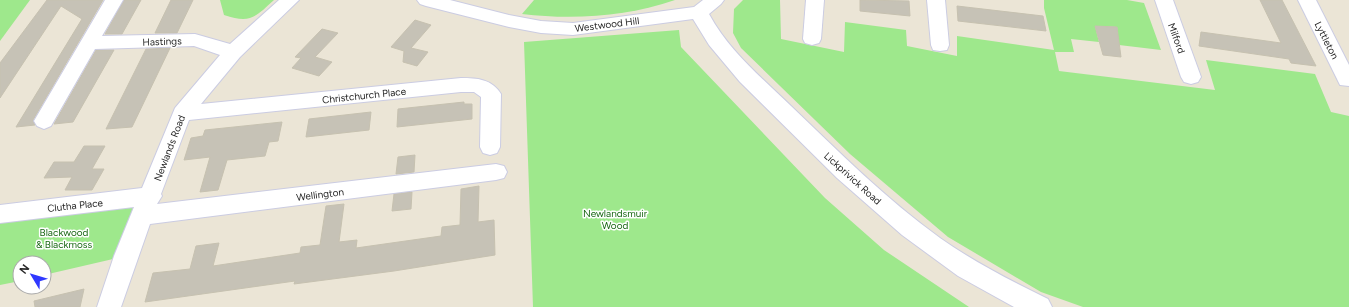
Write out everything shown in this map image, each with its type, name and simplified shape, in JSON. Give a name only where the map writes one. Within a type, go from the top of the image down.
[{"type":"street","points":[[44,121],[114,0]]},
{"type":"street","name":"Newlands Road","points":[[109,307],[126,256],[147,206],[182,113],[233,52],[290,0]]},
{"type":"street","name":"Westwood Hill","points":[[426,0],[509,21],[540,27],[573,29],[707,6]]},
{"type":"street","points":[[812,39],[816,0]]},
{"type":"street","points":[[936,0],[940,45]]},
{"type":"street","name":"Milford","points":[[1164,0],[1191,77]]},
{"type":"street","name":"Lyttleton","points":[[1307,0],[1347,80]]},
{"type":"street","name":"Lickprivick Road","points":[[707,6],[711,36],[738,68],[846,173],[897,218],[956,262],[1014,295],[1040,307]]},
{"type":"street","name":"Hastings","points":[[89,43],[195,40],[233,52]]},
{"type":"street","name":"Christchurch Place","points":[[182,113],[461,85],[478,85],[491,94],[490,147]]},
{"type":"street","name":"Wellington","points":[[147,206],[496,172]]},
{"type":"street","name":"Clutha Place","points":[[0,214],[147,206]]},
{"type":"green space","points":[[0,0],[30,0],[0,41]]},
{"type":"green space","points":[[220,0],[274,0],[257,15],[247,19],[241,19],[224,15]]},
{"type":"green space","points":[[534,0],[675,0],[638,10],[599,16],[560,17],[522,14]]},
{"type":"green space","points":[[743,0],[780,0],[781,39],[844,52],[845,22],[906,30],[907,46],[957,56],[957,36],[1054,50],[1044,8],[1044,0],[1127,0],[1144,3],[1161,50],[1119,45],[1117,27],[1095,26],[1099,42],[1071,39],[1074,52],[1055,52],[1059,71],[1215,90],[1206,60],[1315,74],[1331,112],[1349,116],[1349,307],[1083,307],[1041,292],[948,237],[850,154],[741,48],[733,33],[734,9]]},
{"type":"green space","name":"Newlandsmuir Wood","points":[[679,30],[681,47],[825,198],[884,250],[969,307],[533,307],[524,42]]},
{"type":"green space","name":"Blackwood & Blackmoss","points":[[151,196],[126,256],[52,273],[52,255],[12,255],[12,283],[0,285],[0,213]]},
{"type":"building","points":[[47,0],[103,0],[33,120],[35,125],[16,127],[82,19],[61,6],[0,98],[0,63]]},
{"type":"building","points":[[124,0],[141,0],[122,34],[105,34]]},
{"type":"building","points":[[171,0],[193,0],[177,33],[155,33]]},
{"type":"building","points":[[860,0],[909,1],[910,16],[860,11]]},
{"type":"building","points":[[1260,0],[1282,0],[1316,66],[1291,63],[1289,59],[1199,46],[1201,32],[1281,43]]},
{"type":"building","points":[[957,6],[1043,16],[1046,31],[958,21]]},
{"type":"building","points":[[415,20],[431,25],[411,48],[428,52],[417,66],[403,62],[404,51],[391,47]]},
{"type":"building","points":[[1095,26],[1117,27],[1121,57],[1103,55]]},
{"type":"building","points":[[322,29],[338,33],[315,57],[332,62],[319,76],[292,68],[301,58],[295,57]]},
{"type":"building","points":[[170,48],[132,127],[106,129],[146,49]]},
{"type":"building","points":[[96,50],[114,50],[73,122],[54,124]]},
{"type":"building","points":[[464,102],[464,104],[472,104],[472,119],[397,127],[398,109]]},
{"type":"building","points":[[371,112],[369,130],[306,137],[309,119]]},
{"type":"building","points":[[282,122],[278,141],[269,142],[265,156],[227,160],[218,190],[200,192],[210,157],[184,160],[191,138],[203,136],[205,130]]},
{"type":"building","points":[[84,146],[105,146],[92,169],[104,169],[92,190],[65,190],[72,177],[44,178],[54,162],[74,162]]},
{"type":"building","points":[[415,155],[414,172],[396,174],[398,157]]},
{"type":"building","points":[[479,186],[478,222],[494,220],[495,255],[394,271],[294,284],[295,281],[145,302],[153,273],[190,269],[196,246],[219,243],[213,266],[300,253],[301,247],[320,245],[326,206],[344,204],[339,242],[357,240],[356,248],[441,236],[442,227],[460,225],[461,189]]},
{"type":"building","points":[[412,192],[411,209],[392,211],[394,194]]},
{"type":"building","points":[[84,289],[80,307],[35,307],[34,301]]}]
